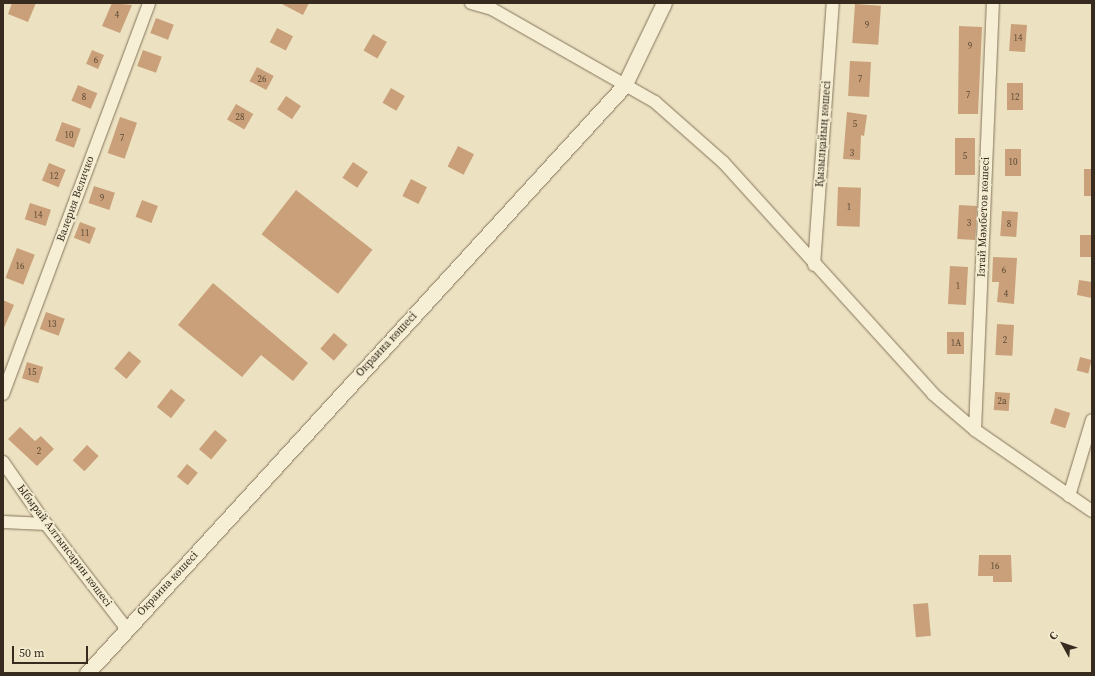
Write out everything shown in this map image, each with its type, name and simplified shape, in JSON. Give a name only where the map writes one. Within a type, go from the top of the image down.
[{"type":"street","name":"Валерия Величко","points":[[3,394],[149,3]]},
{"type":"street","points":[[471,3],[492,9],[654,102],[723,162],[814,265],[933,394],[975,430],[1092,511]]},
{"type":"street","name":"Окраина көшесі","points":[[87,673],[624,86],[664,3]]},
{"type":"street","name":"Қызылқайың көшесі","points":[[814,265],[833,3]]},
{"type":"street","name":"Ізтай Мәмбетов көшесі","points":[[975,430],[993,3]]},
{"type":"street","points":[[1069,496],[1092,420]]},
{"type":"street","name":"Ыбырай Алтынсарин көшесі","points":[[3,462],[46,524],[126,629]]},
{"type":"street","points":[[3,522],[46,524]]},
{"type":"building","points":[[12,3],[36,3],[28,22],[8,14]]},
{"type":"building","points":[[112,3],[132,5],[120,33],[102,26]]},
{"type":"building","points":[[280,3],[309,3],[303,15]]},
{"type":"building","points":[[855,4],[881,6],[878,45],[852,43]]},
{"type":"building","points":[[156,18],[174,25],[168,40],[150,33]]},
{"type":"building","points":[[1011,24],[1027,25],[1025,52],[1009,51]]},
{"type":"building","points":[[959,26],[982,27],[978,114],[958,114]]},
{"type":"building","points":[[277,28],[293,36],[286,50],[270,42]]},
{"type":"building","points":[[373,34],[387,42],[377,58],[364,50]]},
{"type":"building","points":[[92,50],[104,55],[98,69],[86,64]]},
{"type":"building","points":[[143,50],[162,57],[156,73],[137,66]]},
{"type":"building","points":[[850,61],[871,62],[869,97],[848,96]]},
{"type":"building","points":[[257,67],[274,76],[266,90],[249,81]]},
{"type":"building","points":[[1007,83],[1023,83],[1023,110],[1007,110]]},
{"type":"building","points":[[78,85],[97,93],[91,109],[71,101]]},
{"type":"building","points":[[391,88],[405,96],[396,111],[382,103]]},
{"type":"building","points":[[286,96],[301,106],[292,119],[277,109]]},
{"type":"building","points":[[236,104],[253,114],[244,130],[227,120]]},
{"type":"building","points":[[847,112],[867,115],[864,136],[861,135],[860,160],[843,159]]},
{"type":"building","points":[[120,117],[137,123],[125,159],[108,153]]},
{"type":"building","points":[[62,122],[81,129],[74,148],[55,141]]},
{"type":"building","points":[[955,138],[975,138],[975,175],[955,175]]},
{"type":"building","points":[[458,146],[474,154],[464,175],[448,166]]},
{"type":"building","points":[[1005,149],[1021,149],[1021,176],[1005,176]]},
{"type":"building","points":[[353,162],[368,172],[357,188],[342,178]]},
{"type":"building","points":[[49,163],[66,170],[59,187],[42,181]]},
{"type":"building","points":[[1084,169],[1092,169],[1092,196],[1084,196]]},
{"type":"building","points":[[411,179],[427,187],[418,204],[402,196]]},
{"type":"building","points":[[94,186],[115,193],[109,210],[88,203]]},
{"type":"building","points":[[838,187],[861,188],[860,227],[837,226]]},
{"type":"building","points":[[296,190],[372,250],[338,294],[262,234]]},
{"type":"building","points":[[142,200],[158,206],[151,223],[136,217]]},
{"type":"building","points":[[30,203],[51,210],[46,226],[25,219]]},
{"type":"building","points":[[959,205],[977,206],[975,240],[957,239]]},
{"type":"building","points":[[1002,211],[1018,212],[1016,237],[1000,236]]},
{"type":"building","points":[[80,222],[96,228],[90,244],[74,238]]},
{"type":"building","points":[[1080,235],[1092,235],[1092,257],[1080,257]]},
{"type":"building","points":[[17,248],[35,255],[23,285],[6,278]]},
{"type":"building","points":[[993,257],[1017,258],[1014,304],[997,302],[999,282],[992,282]]},
{"type":"building","points":[[950,266],[968,267],[966,305],[948,304]]},
{"type":"building","points":[[1079,280],[1092,282],[1092,298],[1077,295]]},
{"type":"building","points":[[213,283],[308,363],[293,381],[261,355],[242,377],[178,325]]},
{"type":"building","points":[[3,300],[14,305],[3,330]]},
{"type":"building","points":[[46,312],[65,319],[59,336],[40,329]]},
{"type":"building","points":[[997,324],[1014,325],[1012,356],[995,355]]},
{"type":"building","points":[[947,332],[964,332],[964,354],[947,354]]},
{"type":"building","points":[[334,333],[348,345],[334,361],[320,349]]},
{"type":"building","points":[[129,351],[141,361],[126,379],[114,369]]},
{"type":"building","points":[[1080,357],[1092,360],[1088,373],[1077,371]]},
{"type":"building","points":[[27,362],[43,367],[38,383],[22,378]]},
{"type":"building","points":[[171,389],[185,400],[171,418],[157,407]]},
{"type":"building","points":[[995,392],[1010,393],[1009,411],[994,410]]},
{"type":"building","points":[[1055,408],[1070,413],[1065,428],[1050,423]]},
{"type":"building","points":[[20,427],[35,441],[41,436],[54,449],[37,466],[8,439]]},
{"type":"building","points":[[215,430],[227,440],[211,459],[199,449]]},
{"type":"building","points":[[87,445],[99,456],[84,471],[73,460]]},
{"type":"building","points":[[187,464],[198,473],[188,485],[177,476]]},
{"type":"building","points":[[979,555],[1011,555],[1012,582],[993,582],[993,576],[978,576]]},
{"type":"building","points":[[928,603],[931,636],[916,637],[913,604]]}]
